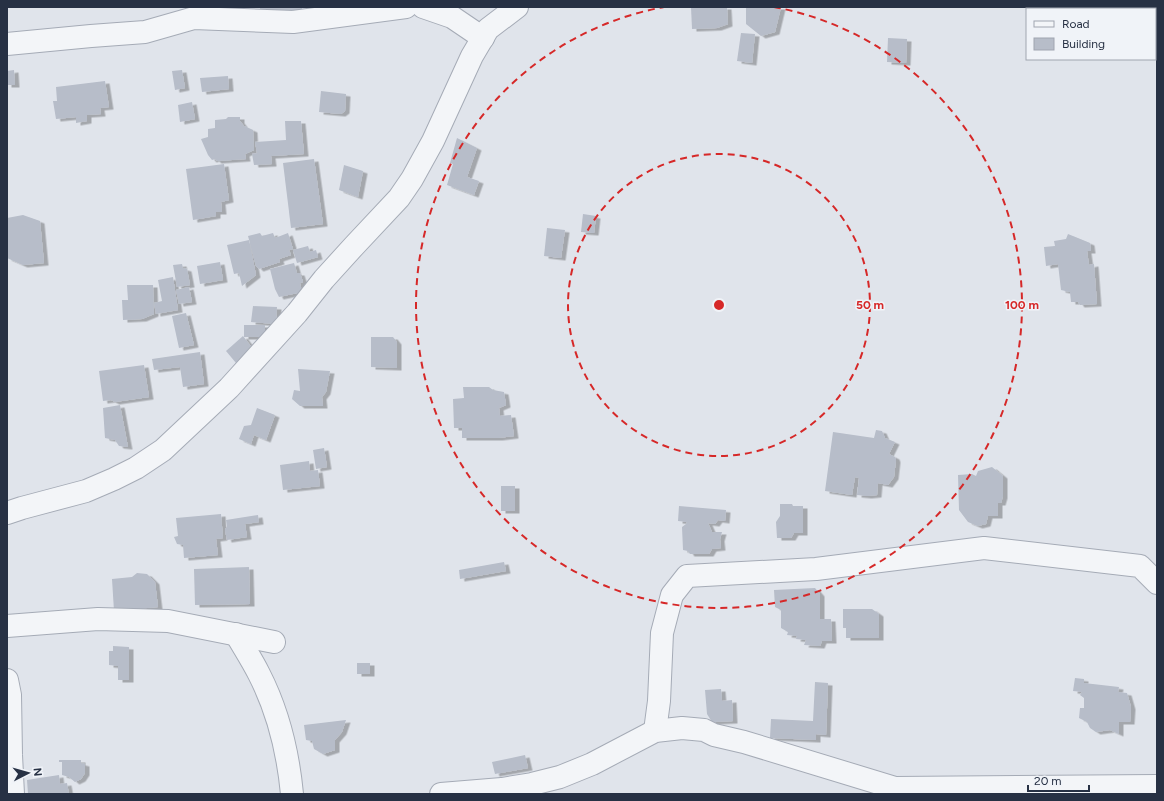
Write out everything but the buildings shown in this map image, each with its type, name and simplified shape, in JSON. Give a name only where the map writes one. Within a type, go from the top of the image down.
[{"type":"street","points":[[7,44],[145,32],[194,18],[293,22],[406,7]]},
{"type":"street","points":[[7,513],[86,491],[136,468],[163,450],[229,388],[297,314],[324,279],[399,198],[434,141],[472,56],[488,29],[517,7]]},
{"type":"street","points":[[426,8],[452,17],[483,38]]},
{"type":"street","points":[[655,731],[659,701],[662,633],[672,595],[687,576],[816,569],[984,548],[1140,566],[1157,583]]},
{"type":"street","points":[[7,626],[98,619],[168,621],[274,642]]},
{"type":"street","points":[[236,634],[259,674],[274,705],[284,741],[292,794]]},
{"type":"street","points":[[7,680],[10,695],[13,794]]},
{"type":"street","points":[[441,794],[502,789],[560,777],[592,764],[655,731],[682,728],[704,730],[895,788],[1157,786]]}]
